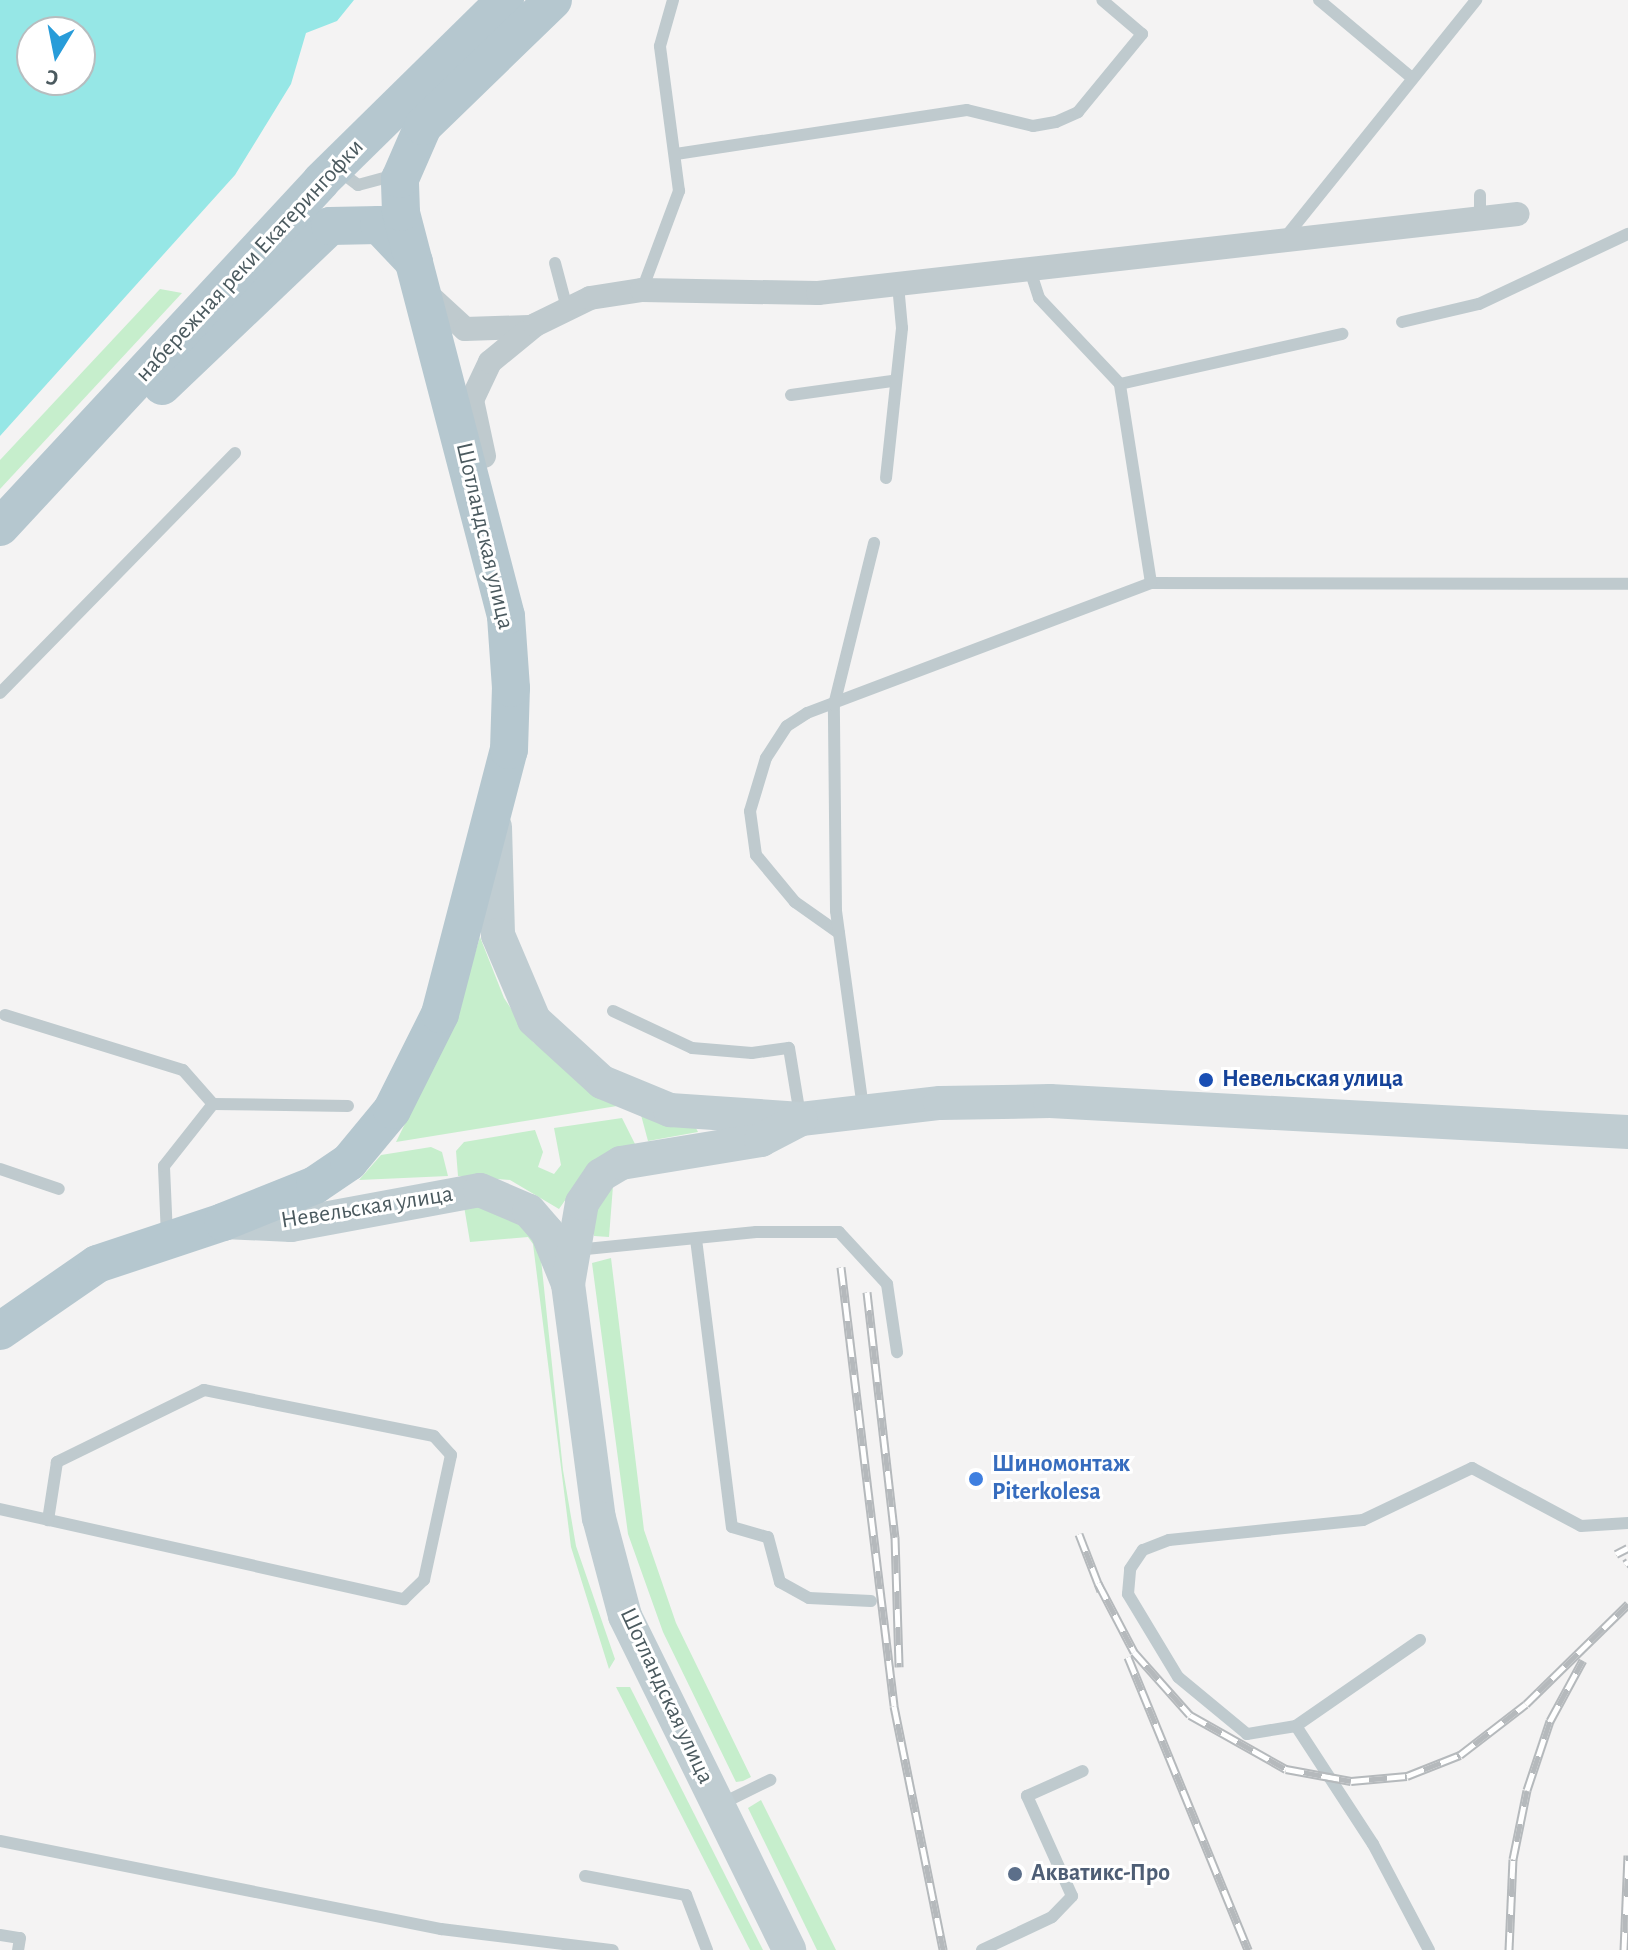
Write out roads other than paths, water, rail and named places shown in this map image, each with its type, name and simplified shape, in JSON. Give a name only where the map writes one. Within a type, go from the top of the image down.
[{"type":"main road","name":"набережная реки Екатерингофки","points":[[0,527],[102,423],[335,167],[505,0]]},
{"type":"main road","points":[[403,168],[423,126],[553,0]]},
{"type":"main road","name":"Шотландская улица","points":[[223,1222],[326,1178],[357,1154],[392,1110],[440,1014],[477,854],[495,815],[509,750],[511,688],[506,616],[485,521],[417,274],[399,195],[403,168]]},
{"type":"main road","points":[[102,423],[156,393],[330,226],[379,225],[417,274]]},
{"type":"main road","name":"Невельская улица","points":[[0,1331],[97,1264],[167,1236],[223,1222]]},
{"type":"street","points":[[485,521],[476,384],[490,362],[535,325],[567,308],[642,290],[732,296],[898,285],[1284,239],[1480,206],[1518,214]]},
{"type":"street","points":[[417,274],[465,329],[481,334],[535,325]]},
{"type":"street","points":[[495,815],[494,900],[509,974],[564,1054],[602,1082],[670,1110],[801,1119],[863,1111],[1050,1101],[1628,1132]]},
{"type":"street","points":[[568,1284],[573,1250],[589,1189],[621,1163],[761,1140],[801,1119]]},
{"type":"street","name":"Невельская улица","points":[[223,1222],[291,1225],[480,1190],[529,1211],[568,1284]]},
{"type":"street","name":"Шотландская улица","points":[[568,1284],[599,1518],[625,1616],[789,1950]]},
{"type":"lane","points":[[642,290],[679,191],[660,46],[673,0]]},
{"type":"lane","points":[[676,154],[967,110],[1033,126],[1056,122],[1078,112],[1142,34],[1102,0]]},
{"type":"lane","points":[[1319,0],[1412,78]]},
{"type":"lane","points":[[1284,239],[1476,0]]},
{"type":"lane","points":[[335,167],[358,185],[374,185],[403,168]]},
{"type":"lane","points":[[1402,322],[1479,304],[1628,234]]},
{"type":"lane","points":[[555,263],[567,308]]},
{"type":"lane","points":[[1030,270],[1039,298],[1120,384],[1151,583]]},
{"type":"lane","points":[[886,478],[892,381],[902,328],[898,285]]},
{"type":"lane","points":[[1120,384],[1342,334]]},
{"type":"lane","points":[[791,395],[892,381]]},
{"type":"lane","points":[[0,693],[235,453]]},
{"type":"lane","points":[[863,1111],[839,933],[834,705],[874,543]]},
{"type":"lane","points":[[839,933],[795,902],[756,855],[750,811],[766,758],[787,726],[834,705],[1151,583],[1628,584]]},
{"type":"lane","points":[[613,1011],[692,1048],[752,1053],[789,1048],[801,1119]]},
{"type":"lane","points":[[5,1015],[183,1070],[213,1104],[348,1106]]},
{"type":"lane","points":[[167,1236],[164,1166],[213,1104]]},
{"type":"lane","points":[[0,1169],[59,1189]]},
{"type":"lane","points":[[573,1250],[696,1239],[839,1232],[887,1284],[897,1352]]},
{"type":"lane","points":[[696,1239],[732,1527],[768,1537],[780,1582],[799,1593],[871,1601]]},
{"type":"lane","points":[[0,1509],[48,1520],[404,1599],[424,1580],[451,1455],[434,1436],[204,1390],[57,1462],[48,1520]]},
{"type":"lane","points":[[1420,1640],[1296,1726],[1247,1734],[1178,1677],[1128,1594],[1130,1569],[1143,1550],[1169,1540],[1338,1527],[1472,1468],[1581,1526],[1628,1523]]},
{"type":"lane","points":[[1296,1726],[1373,1844],[1429,1950]]},
{"type":"lane","points":[[982,1950],[1052,1917],[1072,1896],[1027,1796],[1083,1771]]},
{"type":"lane","points":[[718,1806],[770,1780]]},
{"type":"lane","points":[[0,1841],[441,1929],[613,1950]]},
{"type":"lane","points":[[585,1876],[686,1895],[707,1950]]},
{"type":"lane","points":[[0,1935],[20,1938],[18,1950]]},
{"type":"water","points":[[0,0],[354,0],[337,21],[306,33],[291,84],[235,175],[0,436]]},
{"type":"railway","points":[[841,1267],[894,1706],[943,1950]]},
{"type":"railway","points":[[867,1292],[895,1537],[899,1667]]},
{"type":"railway","points":[[1079,1534],[1101,1591]]},
{"type":"railway","points":[[1616,1554],[1628,1548]]},
{"type":"railway","points":[[1098,1583],[1134,1652],[1190,1715],[1286,1769],[1351,1781],[1407,1776],[1460,1755],[1526,1704],[1628,1604]]},
{"type":"railway","points":[[1128,1657],[1248,1950]]},
{"type":"railway","points":[[1509,1950],[1513,1859],[1527,1790],[1550,1721],[1583,1660]]},
{"type":"railway","points":[[1624,1950],[1628,1855]]},
{"type":"place","name":"Невельская улица","points":[[1206,1080]]},
{"type":"place","name":"Шиномонтаж Piterkolesa","points":[[976,1479]]},
{"type":"place","name":"Акватикс-Про","points":[[1015,1874]]}]
